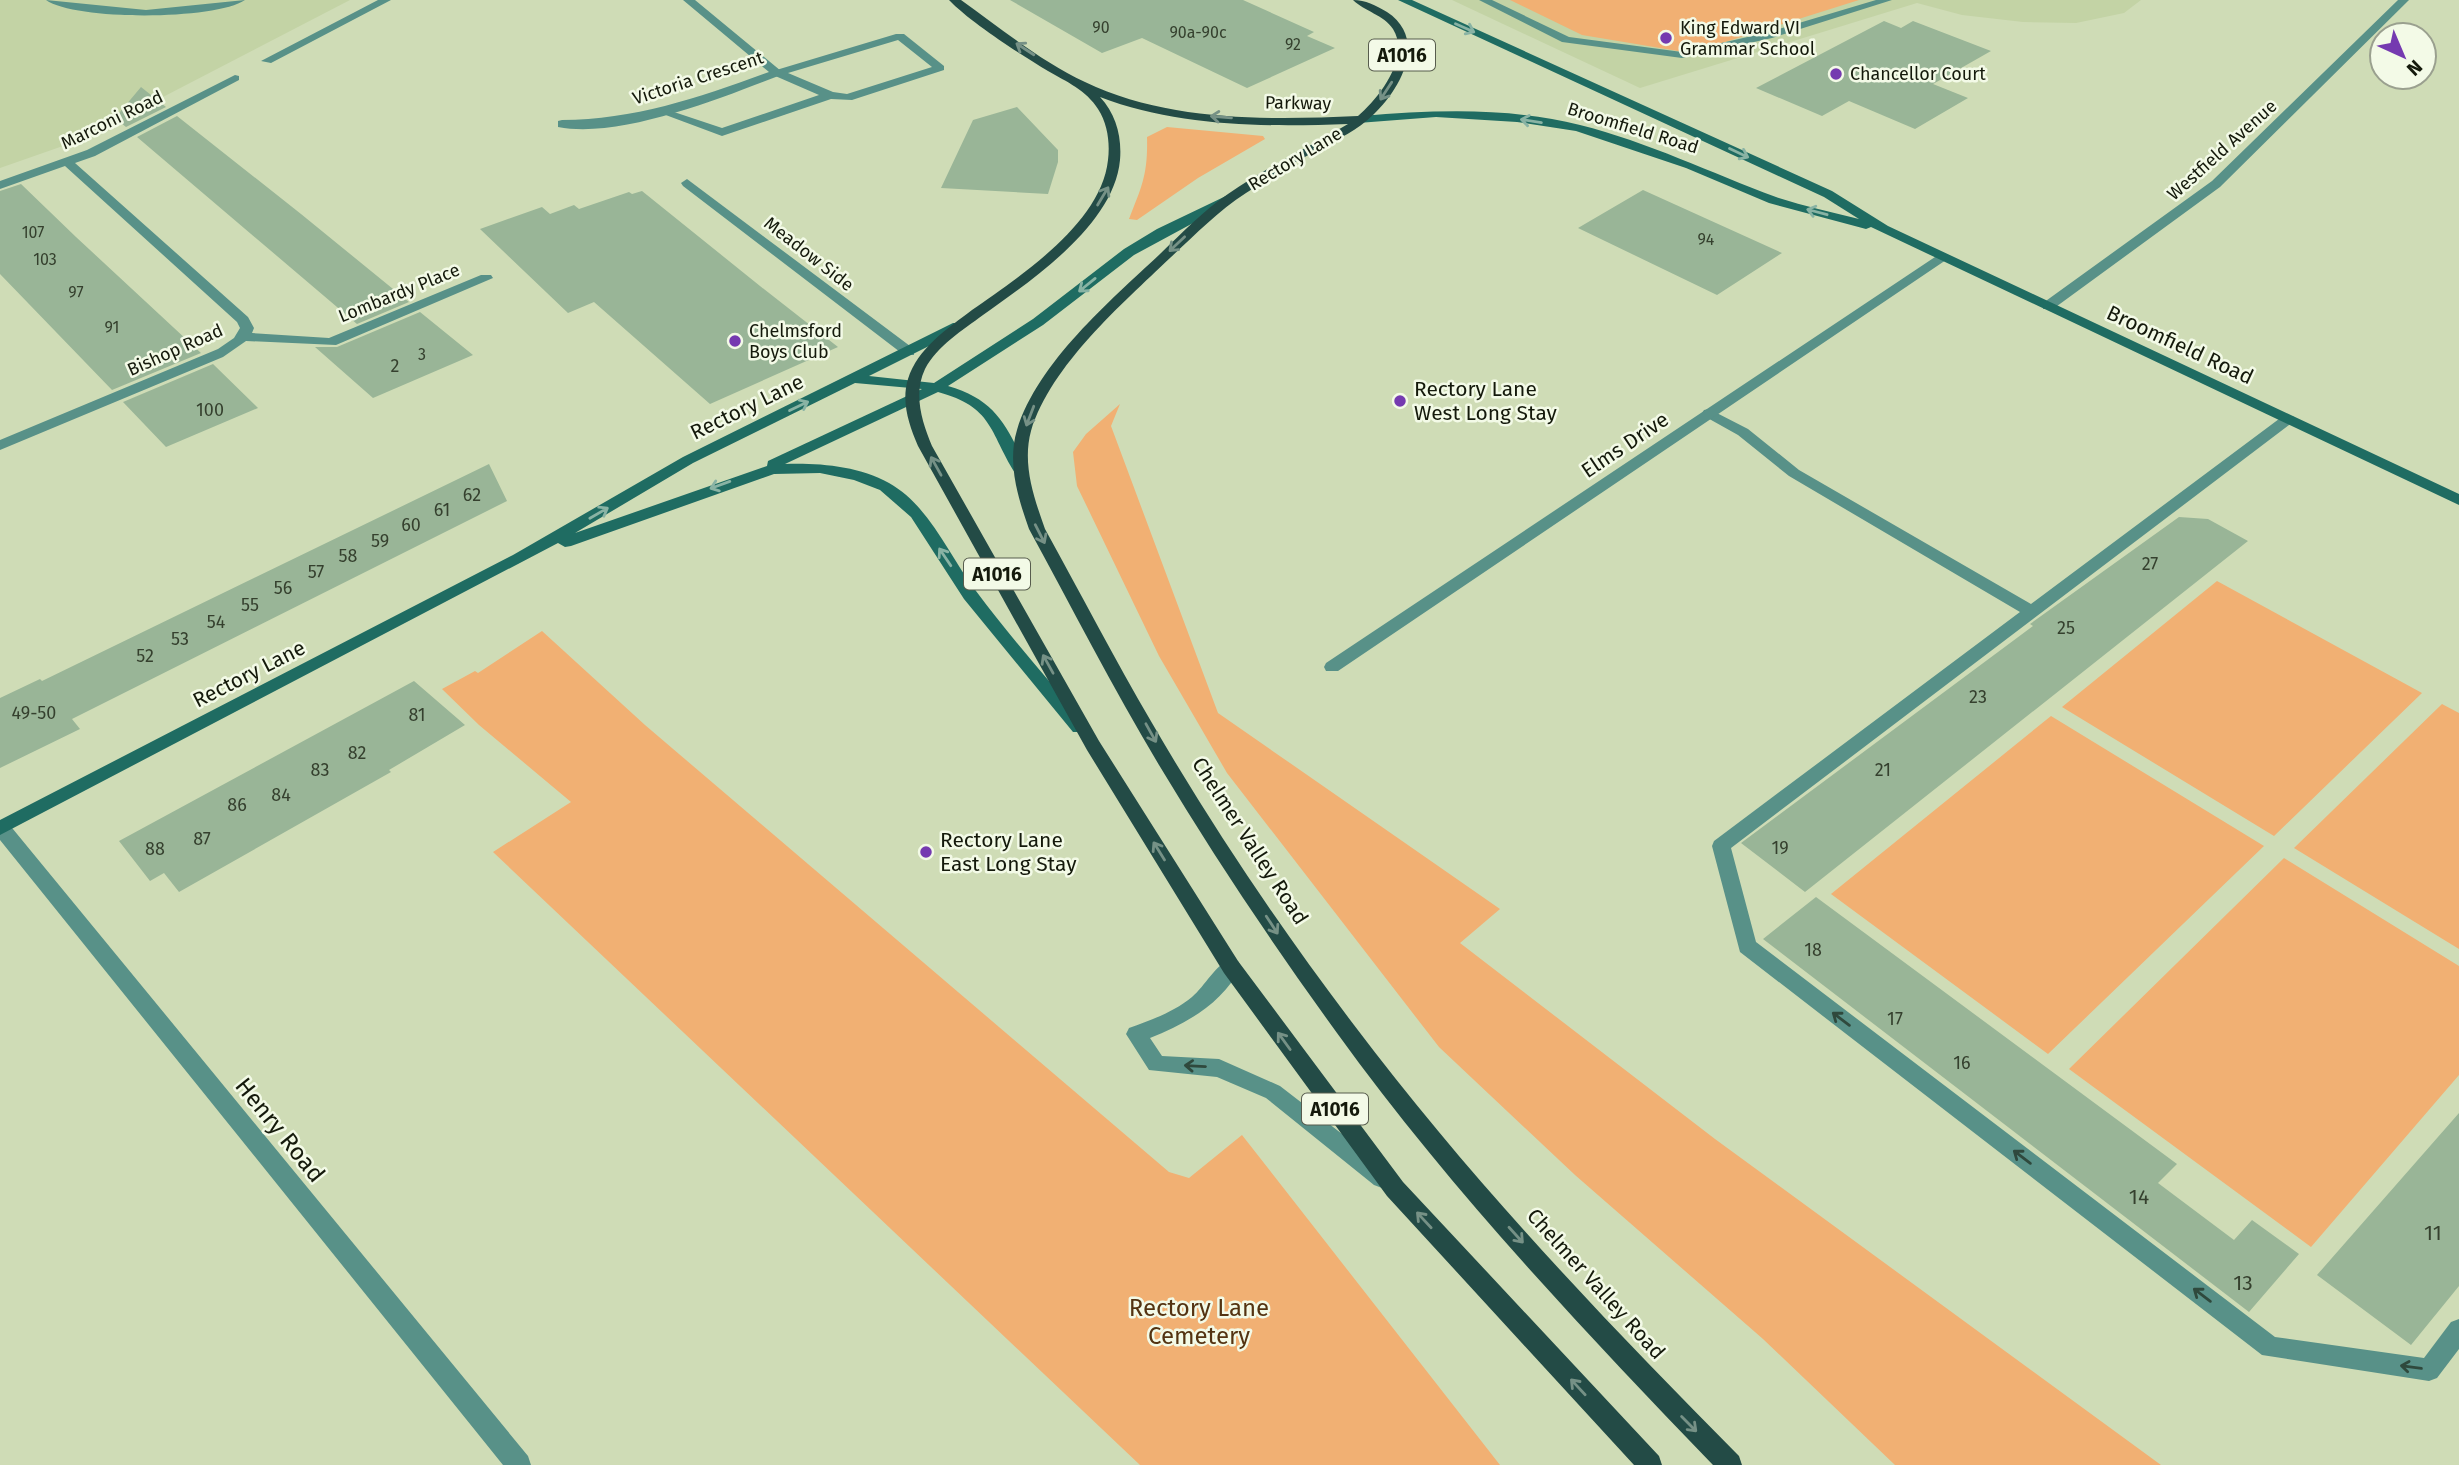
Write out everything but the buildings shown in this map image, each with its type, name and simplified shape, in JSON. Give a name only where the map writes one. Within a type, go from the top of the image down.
[{"type":"main road","name":"Parkway","points":[[954,0],[1083,85],[1129,101],[1190,114],[1263,120],[1362,120]]},
{"type":"main road","name":"A1016","points":[[1358,0],[1400,30],[1404,43],[1397,72],[1384,96],[1362,120]]},
{"type":"main road","name":"Broomfield Road","points":[[1403,0],[1828,194],[1883,229],[2459,500]]},
{"type":"main road","name":"Parkway","points":[[962,324],[1072,237],[1110,186],[1115,163],[1114,132],[1106,111],[1083,85]]},
{"type":"main road","name":"Broomfield Road","points":[[1362,120],[1436,113],[1517,118],[1577,128],[1690,165],[1773,200],[1883,229]]},
{"type":"main road","name":"Rectory Lane","points":[[1228,199],[1362,120]]},
{"type":"main road","points":[[748,475],[912,391],[935,387],[1023,332],[1129,252],[1228,199]]},
{"type":"main road","name":"Chelmer Valley Road","points":[[1228,199],[1119,299],[1049,382],[1031,411],[1024,434],[1020,470],[1023,491],[1037,529],[1182,789],[1298,964],[1392,1090],[1488,1203],[1649,1383],[1730,1465]]},
{"type":"main road","name":"Rectory Lane","points":[[1,828],[519,559],[688,460],[962,324]]},
{"type":"main road","points":[[912,391],[919,367],[962,324]]},
{"type":"main road","points":[[853,380],[894,380],[912,391]]},
{"type":"main road","points":[[935,387],[976,403],[988,411],[1020,470]]},
{"type":"main road","name":"A1016","points":[[912,391],[914,421],[925,446],[1093,745],[1230,967],[1395,1189],[1650,1465]]},
{"type":"main road","name":"Rectory Lane","points":[[519,559],[748,475],[795,467],[820,468],[859,476],[885,486],[916,514],[970,595],[1093,745]]},
{"type":"street","points":[[51,0],[79,8],[131,15],[175,12],[240,0]]},
{"type":"street","points":[[267,61],[386,0]]},
{"type":"street","name":"Victoria Crescent","points":[[688,0],[778,74]]},
{"type":"street","points":[[1484,0],[1566,40],[1682,55],[1768,36],[1887,0]]},
{"type":"street","name":"Westfield Avenue","points":[[2048,306],[2216,184],[2404,0]]},
{"type":"street","points":[[900,36],[940,68],[848,97],[830,95],[778,74],[900,36]]},
{"type":"street","name":"Victoria Crescent","points":[[562,124],[609,124],[662,111],[778,74]]},
{"type":"street","name":"Marconi Road","points":[[0,185],[113,143],[235,78]]},
{"type":"street","points":[[662,111],[722,132],[830,95]]},
{"type":"street","name":"Bishop Road","points":[[0,445],[234,347],[244,337],[247,328],[243,320],[67,162]]},
{"type":"street","name":"Meadow Side","points":[[687,183],[909,352]]},
{"type":"street","name":"Elms Drive","points":[[1332,667],[1941,257]]},
{"type":"street","name":"Lombardy Place","points":[[244,337],[331,342],[486,278]]},
{"type":"street","points":[[1709,414],[1743,432],[1794,473],[2032,612]]},
{"type":"street","points":[[2288,419],[1721,846],[1746,946],[2270,1347],[2429,1370],[2459,1330]]},
{"type":"street","name":"Henry Road","points":[[1,828],[519,1465]]},
{"type":"street","points":[[1230,967],[1210,995],[1181,1017],[1136,1034],[1156,1064],[1219,1068],[1273,1092],[1395,1189]]},
{"type":"shaded area","points":[[0,0],[350,0],[80,140],[0,168]]},
{"type":"shaded area","name":"King Edward VI Grammar School","points":[[1452,0],[2141,0],[2124,13],[2076,23],[2023,22],[1962,15],[1917,3],[1640,88]]},
{"type":"green space","points":[[1510,0],[1859,0],[1690,53],[1582,35]]},
{"type":"green space","points":[[1167,127],[1263,136],[1265,139],[1198,178],[1137,220],[1129,219],[1143,180],[1147,137]]},
{"type":"green space","points":[[1120,404],[1111,426],[1218,713],[1500,909],[1460,943],[1715,1139],[2161,1465],[1895,1465],[1763,1339],[1575,1175],[1439,1047],[1227,773],[1159,656],[1077,486],[1073,452],[1086,434]]},
{"type":"green space","points":[[2217,581],[2422,693],[2274,836],[2062,707]]},
{"type":"green space","name":"Rectory Lane Cemetery","points":[[542,631],[645,725],[1169,1172],[1189,1178],[1242,1135],[1500,1465],[1140,1465],[493,852],[571,802],[479,725],[442,689],[475,671],[478,673]]},
{"type":"green space","points":[[2442,704],[2459,713],[2459,949],[2294,848]]},
{"type":"green space","points":[[2051,716],[2264,846],[2048,1054],[1831,894]]},
{"type":"green space","points":[[2284,858],[2459,966],[2459,1075],[2311,1247],[2069,1069]]},
{"type":"place","name":"King Edward VI Grammar School","points":[[1666,38]]},
{"type":"place","name":"Chancellor Court","points":[[1836,74]]},
{"type":"place","name":"Chelmsford Boys Club","points":[[735,341]]},
{"type":"place","name":"Rectory Lane West Long Stay","points":[[1400,401]]},
{"type":"place","name":"Rectory Lane East Long Stay","points":[[926,852]]}]
